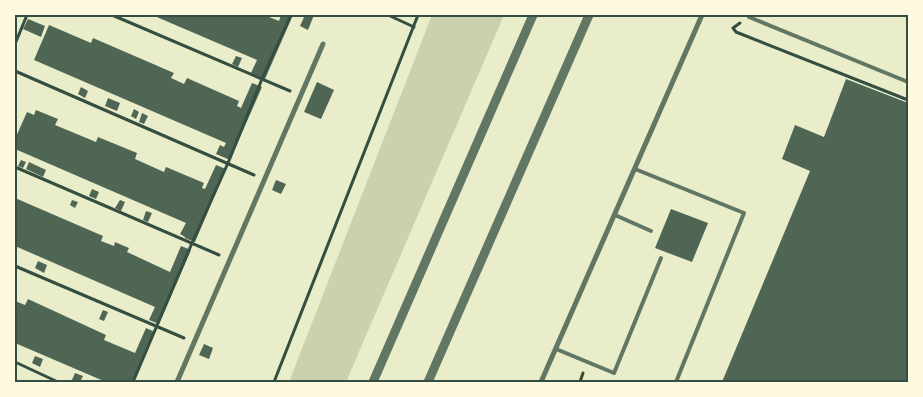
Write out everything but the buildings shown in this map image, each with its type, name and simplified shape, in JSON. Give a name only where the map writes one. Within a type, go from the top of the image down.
[{"type":"street","points":[[373,382],[533,15]]},
{"type":"street","points":[[428,382],[589,15]]},
{"type":"street","points":[[541,382],[702,15]]},
{"type":"street","points":[[176,382],[323,44]]},
{"type":"lane","points":[[749,16],[908,82]]},
{"type":"lane","points":[[635,169],[744,212],[676,382]]},
{"type":"lane","points":[[615,216],[651,231]]},
{"type":"lane","points":[[556,349],[614,373],[661,258]]},
{"type":"path","points":[[15,44],[27,15]]},
{"type":"path","points":[[112,15],[300,95]]},
{"type":"path","points":[[133,382],[291,15]]},
{"type":"path","points":[[388,15],[414,26]]},
{"type":"path","points":[[274,382],[418,15]]},
{"type":"path","points":[[749,16],[733,28],[736,32],[908,100]]},
{"type":"path","points":[[15,71],[264,179]]},
{"type":"path","points":[[15,167],[229,260]]},
{"type":"path","points":[[15,266],[194,342]]},
{"type":"path","points":[[15,362],[58,382]]},
{"type":"green space","points":[[432,15],[504,15],[346,382],[289,382]]}]
